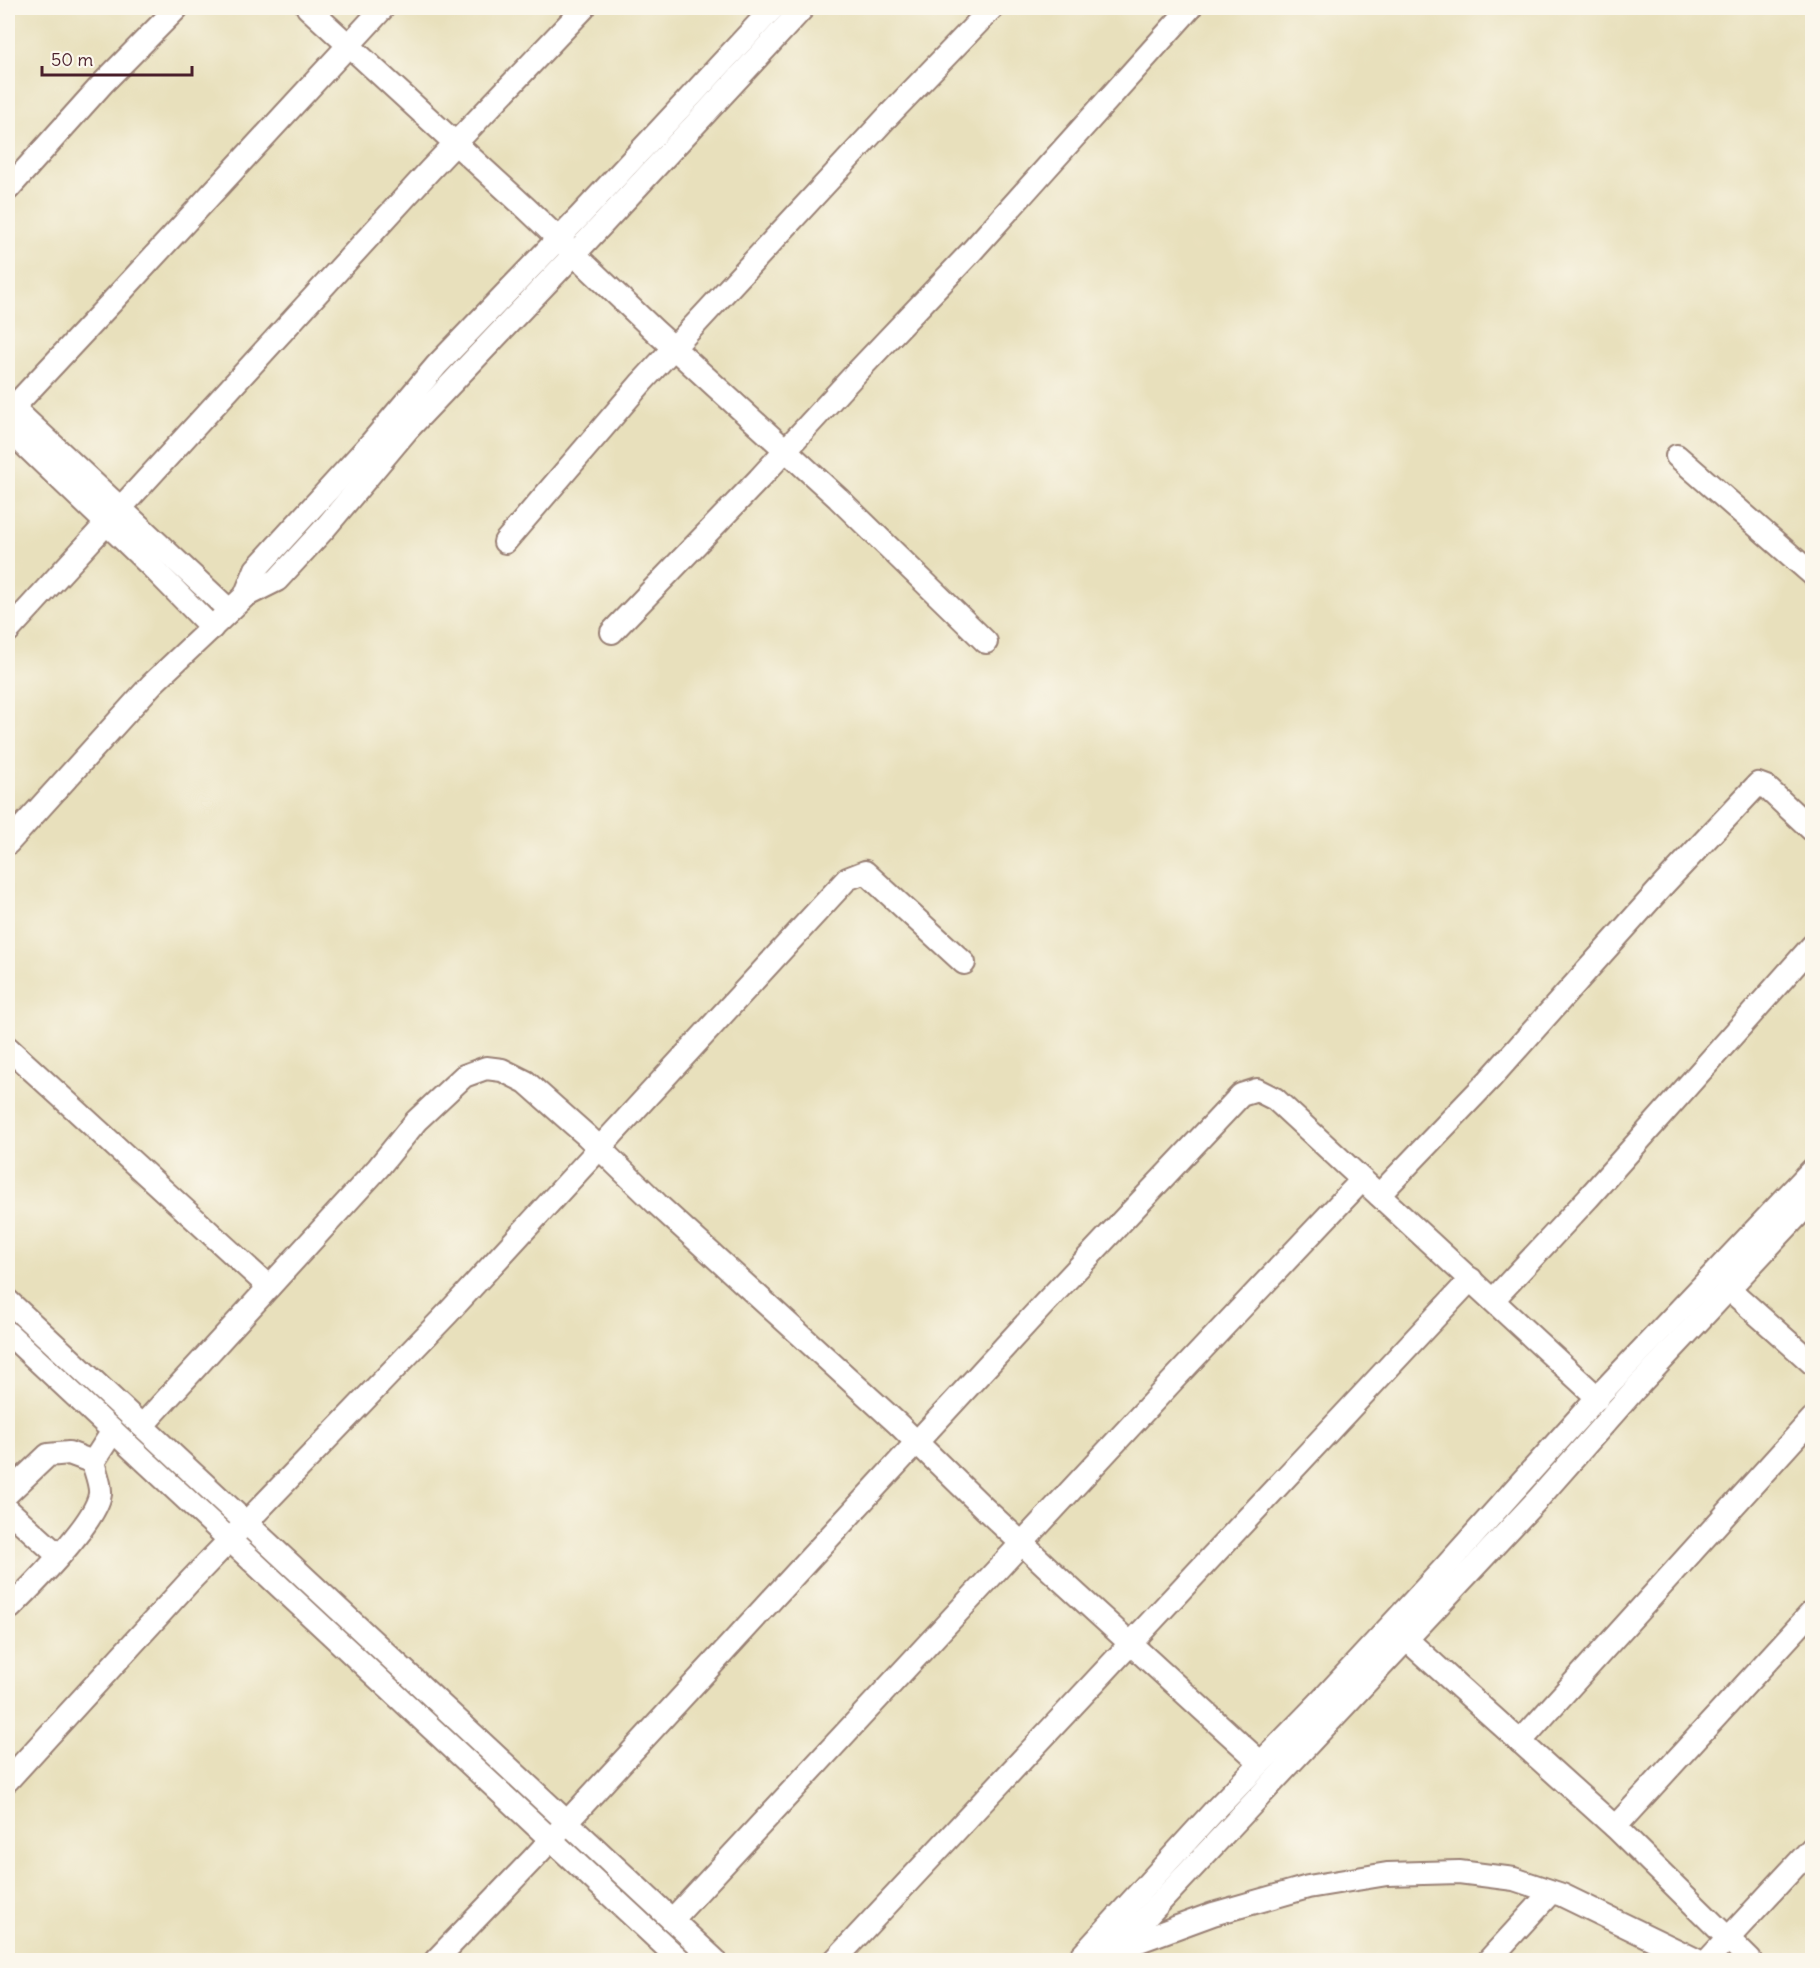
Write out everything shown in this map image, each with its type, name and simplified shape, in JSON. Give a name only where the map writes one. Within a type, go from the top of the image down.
[{"type":"street","points":[[8,189],[104,82],[177,8]]},
{"type":"street","points":[[308,8],[456,143],[673,348],[838,498],[986,642]]},
{"type":"street","points":[[212,628],[114,517],[9,413],[383,8]]},
{"type":"street","points":[[8,631],[456,143],[584,8]]},
{"type":"street","points":[[8,843],[152,684],[237,603],[277,580],[326,528],[408,429],[773,8]]},
{"type":"street","points":[[566,246],[803,8]]},
{"type":"street","points":[[505,542],[673,348],[881,123],[992,8]]},
{"type":"street","points":[[612,632],[971,252],[1190,8]]},
{"type":"street","points":[[1677,456],[1812,574]]},
{"type":"street","points":[[114,517],[237,603]]},
{"type":"street","points":[[1379,1195],[1481,1089],[1665,883],[1758,784],[1766,787],[1812,830]]},
{"type":"street","points":[[8,1780],[246,1523],[448,1313],[847,879],[865,872],[964,963]]},
{"type":"street","points":[[1493,1300],[1588,1198],[1812,946]]},
{"type":"street","points":[[8,1048],[269,1287]]},
{"type":"street","points":[[142,1426],[378,1168],[416,1121],[464,1076],[486,1068],[502,1070],[526,1082],[600,1149],[917,1442],[1022,1544],[1260,1762]]},
{"type":"street","points":[[436,1960],[551,1840],[917,1442],[1241,1095],[1257,1090],[1275,1099],[1598,1398]]},
{"type":"street","points":[[1079,1959],[1260,1762],[1319,1703],[1454,1558],[1598,1398],[1812,1170]]},
{"type":"street","points":[[672,1920],[1362,1180]]},
{"type":"street","points":[[1111,1955],[1537,1500],[1635,1389],[1812,1200]]},
{"type":"street","points":[[835,1960],[1470,1279]]},
{"type":"street","points":[[1730,1289],[1812,1363]]},
{"type":"street","points":[[8,1301],[716,1960]]},
{"type":"street","points":[[8,1333],[680,1960]]},
{"type":"street","points":[[1520,1742],[1812,1419]]},
{"type":"street","points":[[11,1607],[71,1543],[92,1513],[100,1494],[93,1462],[113,1431]]},
{"type":"street","points":[[8,1493],[48,1455],[69,1453],[93,1462]]},
{"type":"street","points":[[8,1510],[59,1556]]},
{"type":"street","points":[[1615,1827],[1812,1612]]},
{"type":"street","points":[[1406,1639],[1615,1827],[1750,1960]]},
{"type":"street","points":[[1708,1960],[1812,1848]]},
{"type":"street","points":[[1079,1959],[1111,1955],[1213,1914],[1308,1887],[1387,1874],[1459,1872],[1514,1879],[1551,1892],[1696,1960]]},
{"type":"street","points":[[1489,1960],[1551,1892]]}]
